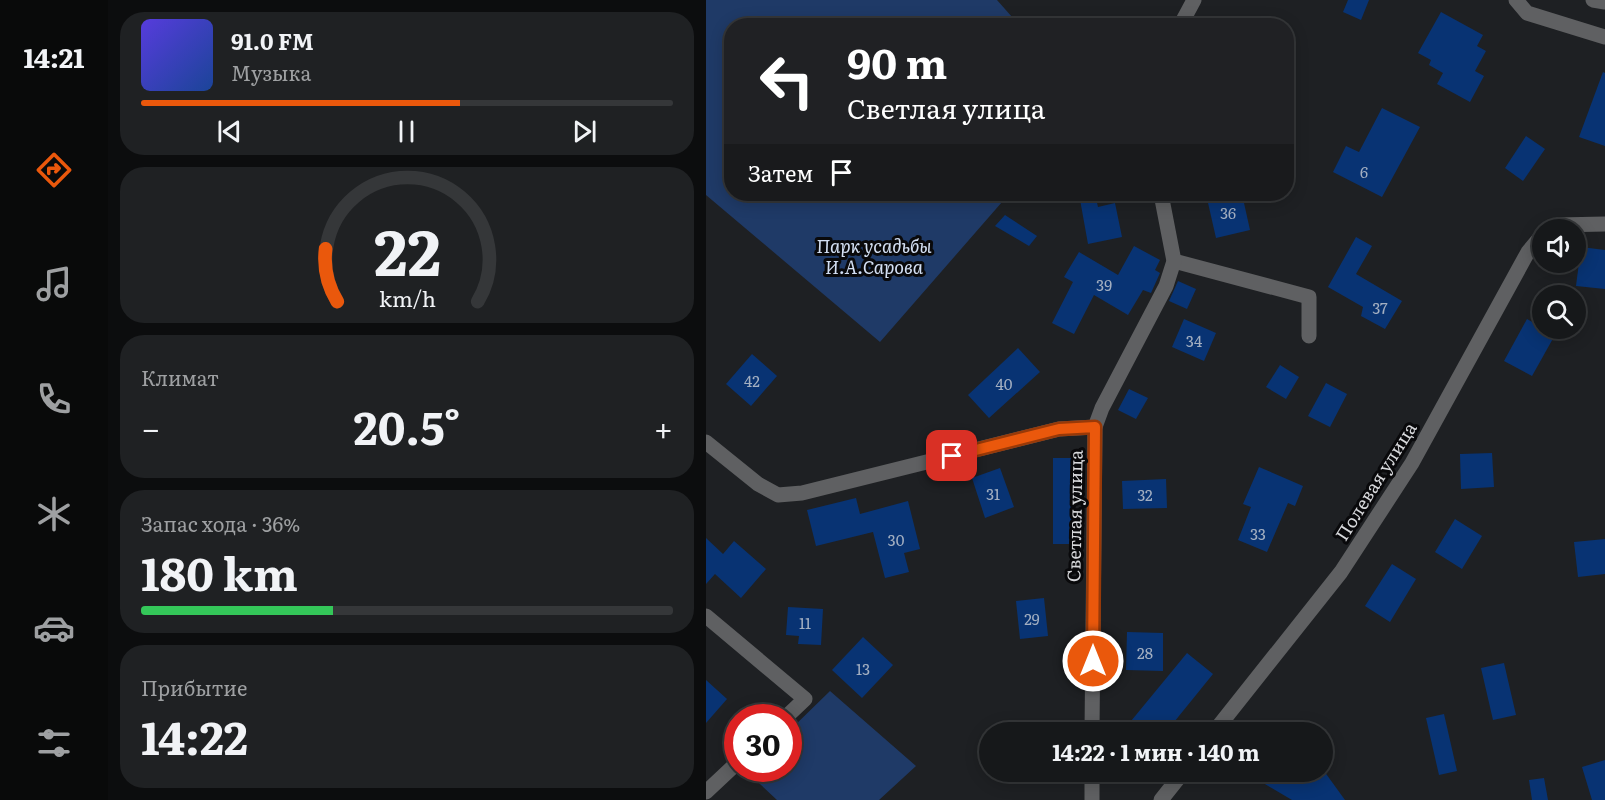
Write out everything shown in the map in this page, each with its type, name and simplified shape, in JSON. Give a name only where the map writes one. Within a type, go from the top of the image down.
[{"type":"street","points":[[1184,18],[1194,0]]},
{"type":"street","points":[[1516,0],[1527,13],[1604,37]]},
{"type":"street","points":[[1593,0],[1604,2]]},
{"type":"street","points":[[1095,427],[1102,408],[1165,286],[1174,261],[1162,201]]},
{"type":"street","points":[[1586,224],[1604,224]]},
{"type":"street","name":"Полевая улица","points":[[1222,722],[1341,572],[1412,463],[1532,247]]},
{"type":"street","points":[[1174,261],[1309,297],[1309,336]]},
{"type":"street","name":"Светлая улица","points":[[706,442],[758,484],[778,495],[802,493],[1059,429],[1095,427],[1092,722]]},
{"type":"street","points":[[706,616],[805,699],[800,704]]},
{"type":"street","points":[[706,792],[724,775]]},
{"type":"street","points":[[1092,782],[1092,800]]},
{"type":"street","points":[[1161,800],[1175,782]]},
{"type":"green space","name":"Парк усадьбы И.А.Сарова","points":[[706,0],[997,0],[1013,18],[724,18],[724,201],[1003,201],[880,342],[706,195]]},
{"type":"green space","points":[[830,691],[916,766],[879,800],[777,800],[758,782],[802,782],[802,718]]},
{"type":"building","points":[[1348,0],[1369,0],[1361,20],[1343,12]]},
{"type":"building","points":[[1441,12],[1483,35],[1477,46],[1486,51],[1475,71],[1484,76],[1470,102],[1437,84],[1443,73],[1429,65],[1431,60],[1418,53]]},
{"type":"building","points":[[1603,72],[1605,73],[1605,146],[1579,137]]},
{"type":"building","points":[[1382,108],[1420,127],[1382,197],[1333,172],[1346,146],[1359,152]]},
{"type":"building","points":[[1526,136],[1545,149],[1523,181],[1505,168]]},
{"type":"building","points":[[1080,201],[1097,201],[1098,207],[1115,203],[1122,237],[1088,244]]},
{"type":"building","points":[[1208,201],[1244,201],[1250,230],[1216,238]]},
{"type":"building","points":[[1005,215],[1037,236],[1029,246],[995,226]]},
{"type":"building","points":[[1356,237],[1372,246],[1356,274],[1402,301],[1385,329],[1361,316],[1363,307],[1328,287]]},
{"type":"building","points":[[1134,246],[1160,260],[1155,270],[1160,273],[1151,293],[1143,290],[1128,315],[1094,295],[1074,334],[1052,323],[1073,282],[1064,277],[1079,252],[1118,275]]},
{"type":"building","points":[[1586,248],[1605,250],[1605,289],[1576,285],[1578,273],[1586,273]]},
{"type":"building","points":[[1178,281],[1196,289],[1187,309],[1169,301]]},
{"type":"building","points":[[1184,319],[1216,333],[1204,361],[1172,347]]},
{"type":"building","points":[[1527,319],[1532,322],[1532,339],[1553,339],[1532,376],[1504,361]]},
{"type":"building","points":[[1018,348],[1040,372],[989,418],[968,395]]},
{"type":"building","points":[[752,354],[777,376],[751,406],[726,384]]},
{"type":"building","points":[[1280,365],[1299,377],[1286,399],[1266,387]]},
{"type":"building","points":[[1326,383],[1347,394],[1330,427],[1308,416]]},
{"type":"building","points":[[1129,389],[1148,398],[1136,419],[1118,410]]},
{"type":"building","points":[[1492,453],[1494,487],[1461,489],[1460,454]]},
{"type":"building","points":[[1053,458],[1075,458],[1075,544],[1053,544]]},
{"type":"building","points":[[1259,467],[1303,486],[1295,506],[1288,503],[1267,552],[1238,540],[1251,507],[1243,504]]},
{"type":"building","points":[[1000,468],[1014,507],[985,518],[972,478]]},
{"type":"building","points":[[1166,479],[1167,508],[1123,509],[1122,481]]},
{"type":"building","points":[[856,498],[860,514],[908,501],[920,549],[904,553],[909,572],[885,578],[873,532],[816,546],[807,510]]},
{"type":"building","points":[[1455,519],[1482,536],[1462,569],[1435,552]]},
{"type":"building","points":[[706,538],[723,554],[734,541],[766,569],[741,598],[715,574],[706,584]]},
{"type":"building","points":[[1605,539],[1605,574],[1578,577],[1574,542]]},
{"type":"building","points":[[1392,564],[1416,579],[1390,622],[1365,606]]},
{"type":"building","points":[[1044,598],[1048,636],[1020,639],[1016,601]]},
{"type":"building","points":[[788,607],[823,609],[821,645],[798,644],[799,636],[786,635]]},
{"type":"building","points":[[1127,632],[1163,633],[1163,671],[1126,670]]},
{"type":"building","points":[[863,637],[893,665],[862,698],[832,670]]},
{"type":"building","points":[[1187,653],[1213,674],[1174,722],[1130,722]]},
{"type":"building","points":[[1504,663],[1516,715],[1493,720],[1481,668]]},
{"type":"building","points":[[706,680],[727,699],[706,723]]},
{"type":"building","points":[[1444,714],[1457,771],[1439,775],[1426,718]]},
{"type":"building","points":[[1605,760],[1605,800],[1592,800],[1582,767]]},
{"type":"building","points":[[1544,778],[1548,800],[1532,800],[1529,780]]},
{"type":"building","points":[[1262,782],[1332,782],[1345,800],[1292,800]]},
{"type":"route","points":[[952,456],[1059,429],[1078,426],[1095,427],[1093,661]]}]
